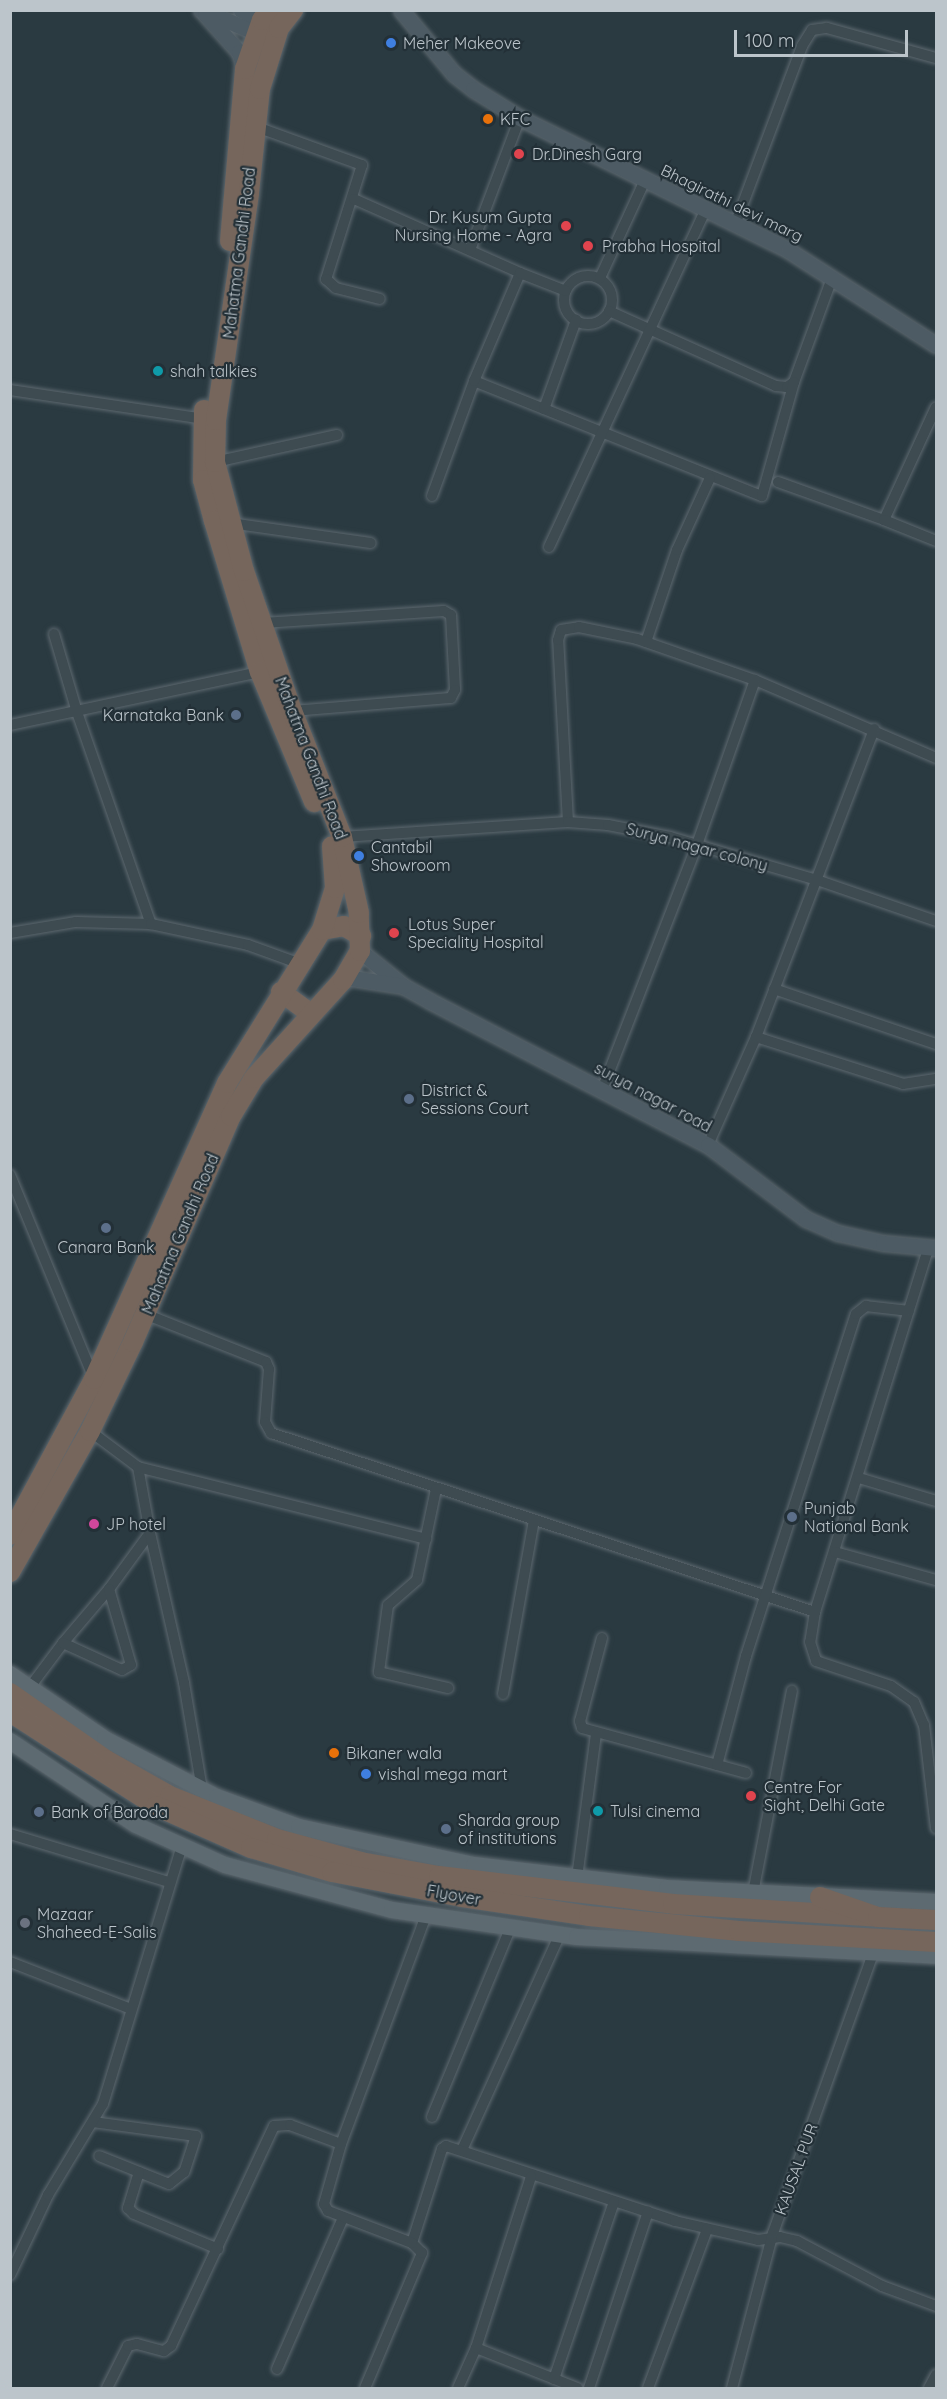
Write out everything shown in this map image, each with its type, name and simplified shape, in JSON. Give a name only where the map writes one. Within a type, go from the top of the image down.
[{"type":"highway","name":"Mahatma Gandhi Road","points":[[10,1534],[94,1379],[227,1083],[298,963],[322,930],[335,888],[334,850],[260,672],[203,480],[203,418],[230,244],[245,69],[268,26],[293,10]]},
{"type":"highway","name":"Mahatma Gandhi Road","points":[[10,1572],[90,1431],[145,1314],[231,1116],[254,1078],[310,1013],[345,977],[361,944],[342,837],[292,711],[230,523],[215,462],[216,420],[249,192],[254,126],[268,26]]},
{"type":"highway","points":[[322,930],[344,926],[361,944]]},
{"type":"highway","points":[[281,992],[310,1013]]},
{"type":"highway","name":"Flyover","points":[[10,1693],[106,1760],[198,1809],[277,1839],[361,1862],[439,1876],[673,1904],[936,1920]]},
{"type":"highway","name":"Flyover","points":[[10,1712],[128,1790],[240,1844],[332,1872],[462,1898],[739,1931],[936,1942]]},
{"type":"highway","points":[[820,1897],[878,1917]]},
{"type":"main road","points":[[10,1674],[105,1739],[202,1789],[299,1827],[474,1866],[576,1878],[753,1893],[936,1902]]},
{"type":"main road","points":[[10,1741],[136,1825],[182,1846],[225,1865],[392,1910],[510,1929],[560,1934],[936,1956]]},
{"type":"street","points":[[241,10],[268,26]]},
{"type":"street","name":"Bhagirathi devi marg","points":[[401,10],[453,74],[473,90],[520,118],[736,222],[832,278],[936,345]]},
{"type":"street","points":[[202,11],[268,26]]},
{"type":"street","points":[[202,11],[239,52],[245,69]]},
{"type":"street","points":[[736,222],[802,46],[812,30],[827,28],[936,58]]},
{"type":"street","points":[[470,250],[520,118]]},
{"type":"street","points":[[254,126],[359,160],[362,174],[327,281],[336,288],[380,299]]},
{"type":"street","points":[[600,278],[645,180]]},
{"type":"street","points":[[354,199],[520,273],[566,291]]},
{"type":"street","points":[[549,547],[600,431],[706,208]]},
{"type":"street","points":[[432,496],[474,381],[520,273]]},
{"type":"street","points":[[600,278],[576,279],[566,291],[566,307],[576,320],[591,323],[609,311]]},
{"type":"street","points":[[600,278],[610,289],[609,311]]},
{"type":"street","points":[[474,381],[710,478],[762,496],[794,382],[832,278]]},
{"type":"street","points":[[609,311],[776,386],[794,382]]},
{"type":"street","points":[[544,409],[576,320]]},
{"type":"street","points":[[10,390],[203,418]]},
{"type":"street","points":[[884,520],[936,407]]},
{"type":"street","points":[[215,462],[337,435]]},
{"type":"street","points":[[646,642],[677,550],[710,478]]},
{"type":"street","points":[[778,482],[936,541]]},
{"type":"street","points":[[230,523],[371,543]]},
{"type":"street","points":[[263,623],[444,611],[452,617],[455,690],[451,698],[292,711]]},
{"type":"street","points":[[568,822],[559,634],[566,628],[579,627],[646,642],[755,680],[874,729],[936,758]]},
{"type":"street","points":[[54,634],[77,712],[151,924]]},
{"type":"street","points":[[10,725],[260,672]]},
{"type":"street","points":[[602,1090],[698,845],[755,680]]},
{"type":"street","points":[[708,1146],[756,1037],[814,879],[874,729]]},
{"type":"street","name":"Surya nagar colony","points":[[342,837],[568,822],[644,831],[814,879],[936,921]]},
{"type":"street","points":[[10,933],[76,922],[151,924],[248,945],[298,963]]},
{"type":"street","name":"surya nagar road","points":[[361,944],[403,986],[708,1146],[813,1222],[883,1243],[932,1248]]},
{"type":"street","points":[[345,977],[403,986]]},
{"type":"street","points":[[774,989],[936,1044]]},
{"type":"street","points":[[756,1037],[903,1084],[936,1079]]},
{"type":"street","points":[[10,1175],[94,1379]]},
{"type":"street","points":[[932,1248],[909,1311],[836,1552],[815,1612],[810,1642],[816,1661],[891,1686],[914,1702],[924,1725],[936,1828]]},
{"type":"street","points":[[717,1765],[765,1596],[857,1310],[866,1306],[909,1311]]},
{"type":"street","points":[[145,1314],[266,1362],[269,1370],[265,1422],[271,1433],[815,1612]]},
{"type":"street","points":[[90,1431],[138,1467],[426,1539]]},
{"type":"street","points":[[138,1467],[150,1533],[184,1683],[202,1789]]},
{"type":"street","points":[[859,1478],[936,1501]]},
{"type":"street","points":[[436,1489],[417,1580],[388,1605],[379,1672],[448,1688]]},
{"type":"street","points":[[503,1694],[534,1520]]},
{"type":"street","points":[[30,1687],[63,1643],[109,1589],[150,1533]]},
{"type":"street","points":[[836,1552],[936,1580]]},
{"type":"street","points":[[63,1643],[110,1665],[129,1668],[131,1656],[109,1589]]},
{"type":"street","points":[[602,1638],[580,1721],[582,1728],[746,1773]]},
{"type":"street","points":[[753,1893],[792,1691]]},
{"type":"street","points":[[576,1878],[596,1733]]},
{"type":"street","points":[[10,1834],[169,1882]]},
{"type":"street","points":[[10,2275],[48,2195],[103,2103],[169,1882],[182,1846]]},
{"type":"street","points":[[365,2388],[422,2257],[411,2243],[343,2218],[324,2206],[341,2144],[426,1916]]},
{"type":"street","points":[[432,2117],[510,1929]]},
{"type":"street","points":[[462,2151],[560,1934]]},
{"type":"street","name":"KAUSAL PUR","points":[[732,2388],[771,2240],[873,1954]]},
{"type":"street","points":[[10,1962],[131,2009]]},
{"type":"street","points":[[93,2122],[196,2136],[184,2172],[169,2184],[99,2156]]},
{"type":"street","points":[[107,2388],[128,2346],[169,2349],[218,2249],[273,2126],[290,2125],[341,2144]]},
{"type":"street","points":[[411,2243],[443,2147],[462,2151],[531,2177],[707,2229],[771,2240],[797,2241],[882,2286],[936,2306]]},
{"type":"street","points":[[139,2172],[128,2208],[134,2214],[218,2249]]},
{"type":"street","points":[[458,2388],[476,2348],[531,2177]]},
{"type":"street","points":[[554,2379],[614,2202]]},
{"type":"street","points":[[590,2388],[648,2212]]},
{"type":"street","points":[[277,2369],[343,2218]]},
{"type":"street","points":[[648,2388],[707,2229]]},
{"type":"street","points":[[476,2348],[577,2388]]},
{"type":"street","points":[[929,2388],[936,2374]]},
{"type":"place","name":"Meher Makeove","points":[[391,43]]},
{"type":"place","name":"KFC","points":[[488,119]]},
{"type":"place","name":"Dr.Dinesh Garg","points":[[519,154]]},
{"type":"place","name":"Dr. Kusum Gupta Nursing Home - Agra","points":[[566,226]]},
{"type":"place","name":"Prabha Hospital","points":[[588,246]]},
{"type":"place","name":"shah talkies","points":[[158,371]]},
{"type":"place","name":"Karnataka Bank","points":[[236,715]]},
{"type":"place","name":"Cantabil Showroom","points":[[359,856]]},
{"type":"place","name":"Lotus Super Speciality Hospital","points":[[394,933]]},
{"type":"place","name":"District & Sessions Court","points":[[409,1099]]},
{"type":"place","name":"Canara Bank","points":[[106,1228]]},
{"type":"place","name":"Punjab National Bank","points":[[792,1517]]},
{"type":"place","name":"JP hotel","points":[[94,1524]]},
{"type":"place","name":"Bikaner wala","points":[[334,1753]]},
{"type":"place","name":"vishal mega mart","points":[[366,1774]]},
{"type":"place","name":"Centre For Sight, Delhi Gate","points":[[751,1796]]},
{"type":"place","name":"Tulsi cinema","points":[[598,1811]]},
{"type":"place","name":"Bank of Baroda","points":[[39,1812]]},
{"type":"place","name":"Sharda group of institutions","points":[[446,1829]]},
{"type":"place","name":"Mazaar Shaheed-E-Salis","points":[[25,1923]]}]
